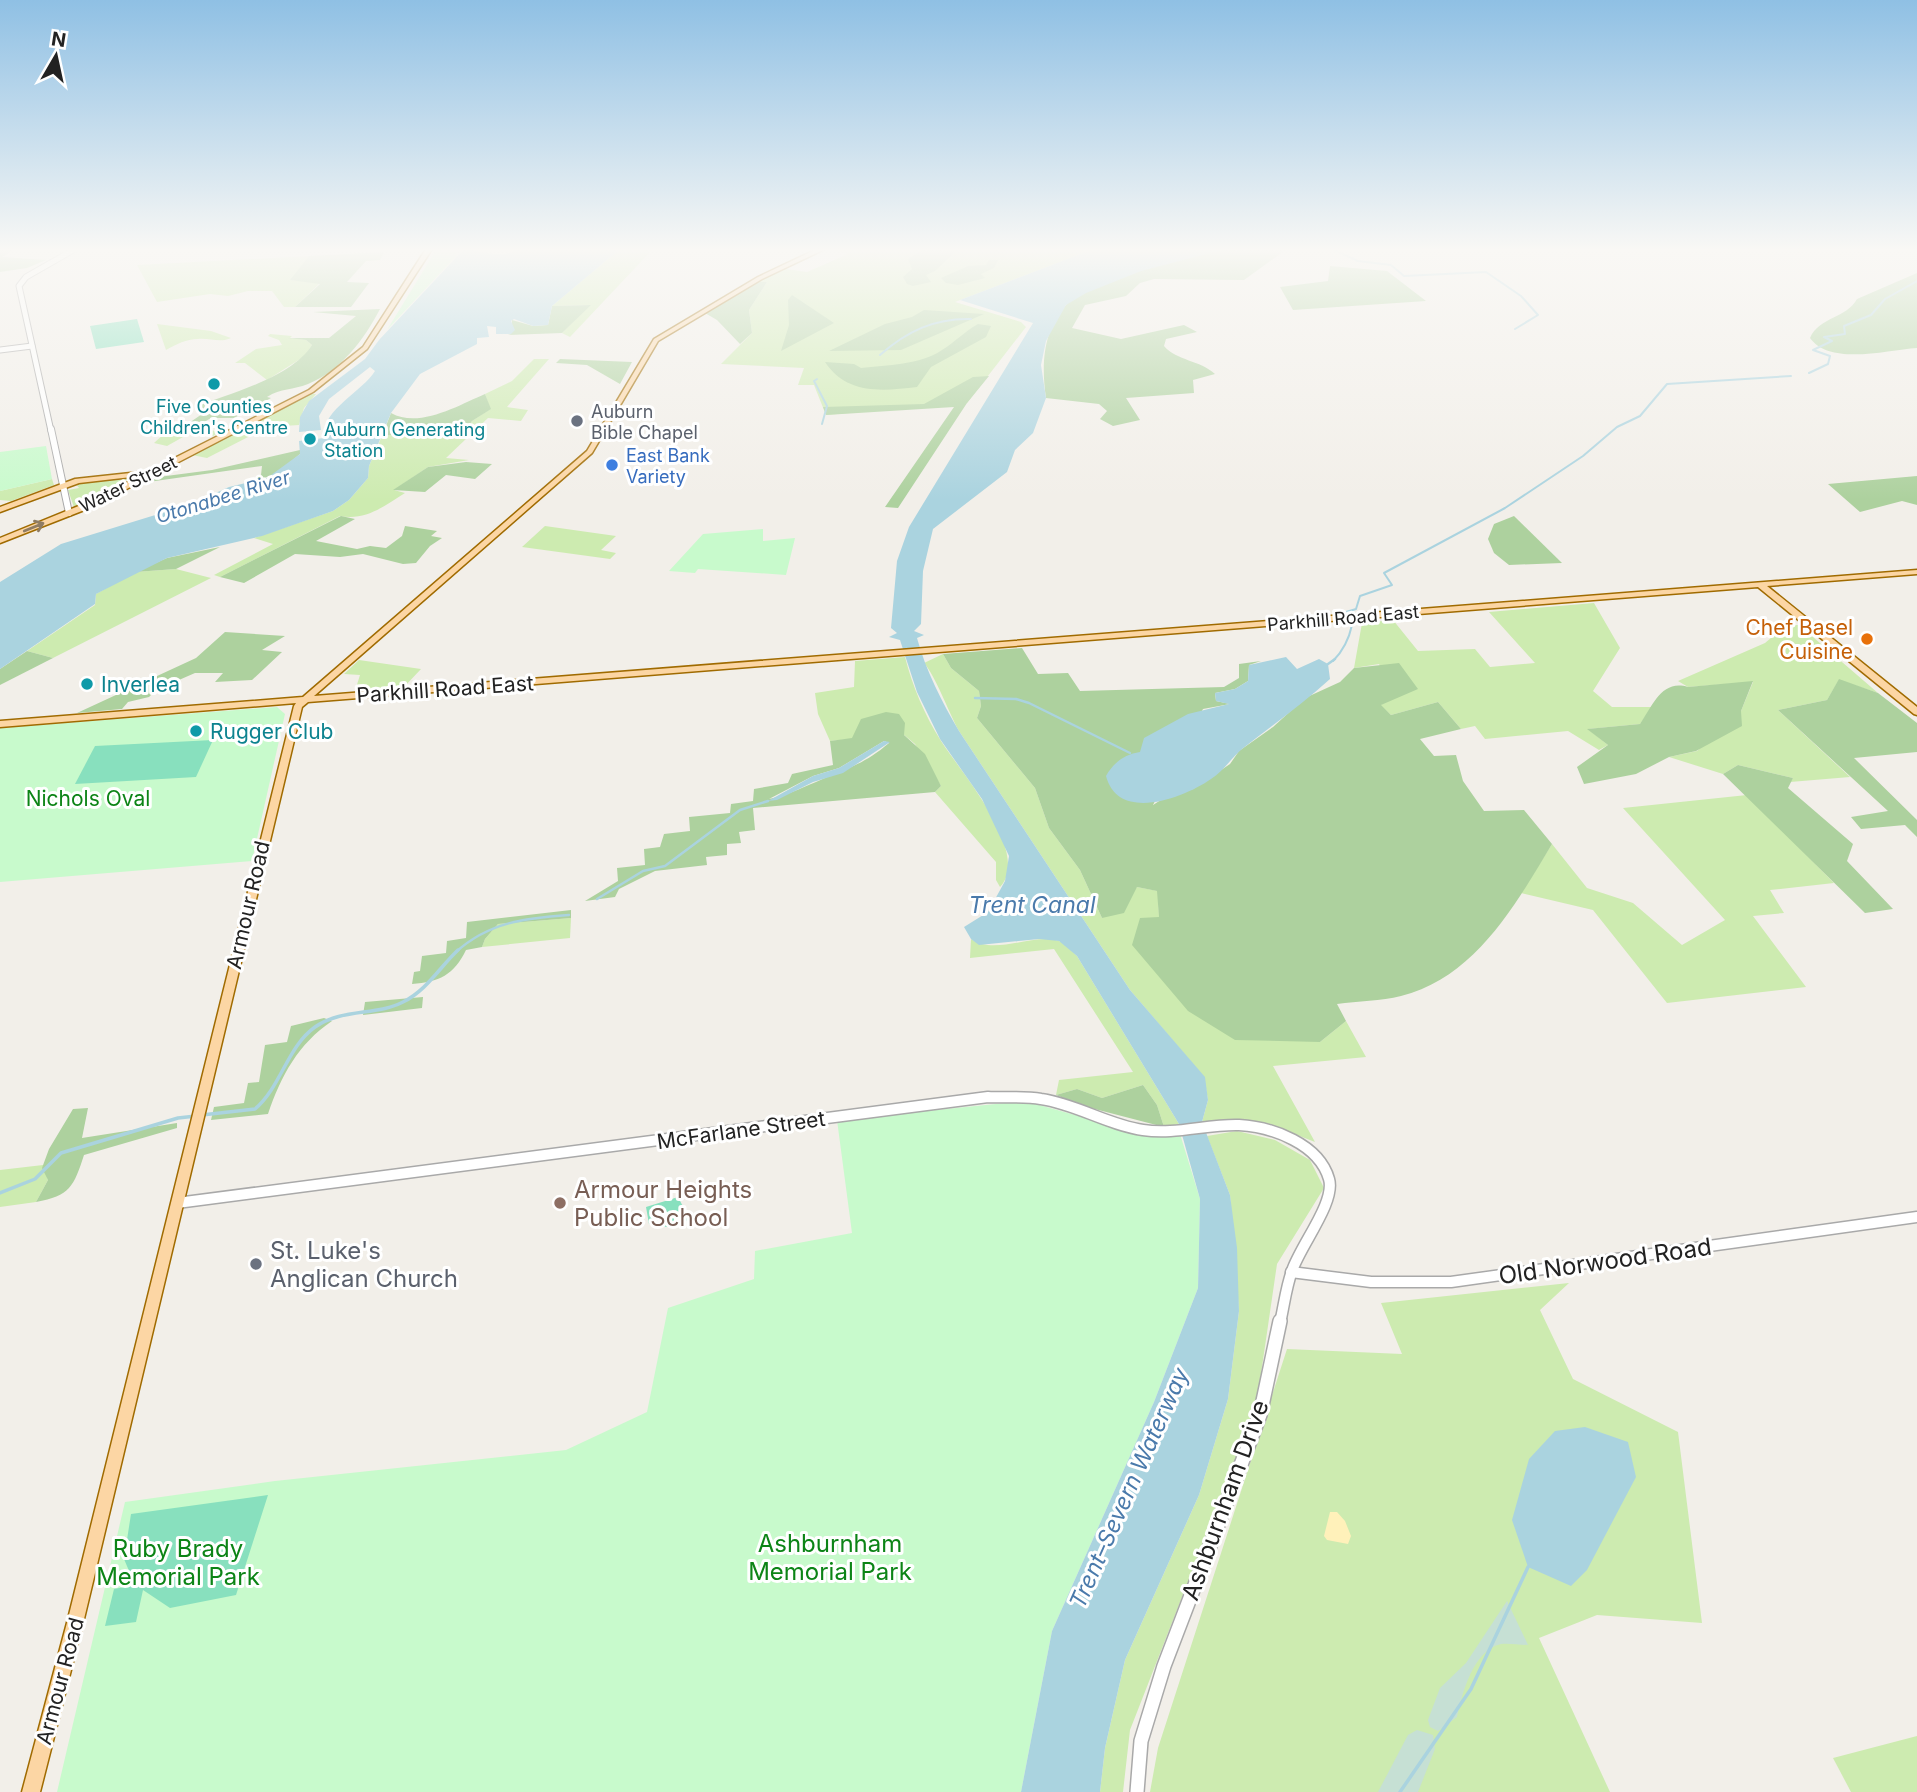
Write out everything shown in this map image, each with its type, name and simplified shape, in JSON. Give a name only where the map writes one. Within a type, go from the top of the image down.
[{"type":"main road","name":"Water Street","points":[[0,541],[69,513],[132,478],[153,471],[311,391],[355,359],[373,333]]},
{"type":"main road","name":"Armour Road","points":[[31,1792],[76,1619],[264,836],[298,706],[590,452],[656,340],[668,333]]},
{"type":"main road","points":[[0,510],[84,479],[132,478]]},
{"type":"main road","name":"Parkhill Road East","points":[[0,724],[1917,572]]},
{"type":"main road","points":[[1761,584],[1917,712]]},
{"type":"street","points":[[29,333],[69,513]]},
{"type":"street","points":[[0,350],[32,346]]},
{"type":"street","name":"McFarlane Street","points":[[177,1203],[988,1097],[1042,1098],[1140,1130],[1259,1128],[1299,1143]]},
{"type":"street","name":"Ashburnham Drive","points":[[1137,1792],[1142,1741],[1164,1666],[1260,1415],[1292,1272],[1306,1237],[1328,1207],[1330,1181],[1317,1155],[1299,1143]]},
{"type":"street","name":"Old Norwood Road","points":[[1292,1272],[1348,1282],[1396,1285],[1451,1282],[1917,1217]]},
{"type":"green space","points":[[92,333],[141,333],[144,342],[96,349]]},
{"type":"green space","points":[[160,333],[216,333],[231,338],[189,340],[166,350]]},
{"type":"green space","points":[[336,333],[366,333],[341,363],[320,378],[303,386],[272,394],[267,397],[271,398],[234,418],[211,418],[199,425],[186,425],[208,410],[195,407],[275,375],[290,367],[312,345],[306,340],[288,338],[329,338]]},
{"type":"green space","points":[[511,333],[562,333],[508,335]]},
{"type":"green space","points":[[729,333],[752,333],[752,333],[740,344]]},
{"type":"green space","points":[[752,333],[1022,333],[967,403],[826,415],[814,385],[798,385],[804,368],[721,364]]},
{"type":"green space","points":[[787,333],[816,333],[781,351]]},
{"type":"green space","points":[[867,333],[941,333],[901,350],[829,351]]},
{"type":"green space","points":[[965,333],[988,333],[986,337],[931,367],[917,387],[878,390],[866,388],[844,380],[825,362],[854,364],[861,368],[892,365],[924,359],[942,350]]},
{"type":"green space","points":[[1050,333],[1093,333],[1121,339],[1150,333],[1194,333],[1166,339],[1164,346],[1175,355],[1215,374],[1193,380],[1194,393],[1126,398],[1140,420],[1113,426],[1100,419],[1107,411],[1099,404],[1046,398],[1044,360]]},
{"type":"green space","points":[[1813,333],[1917,333],[1917,348],[1845,354],[1819,347],[1810,338]]},
{"type":"green space","points":[[268,336],[292,336],[290,338],[306,340],[312,345],[305,356],[267,380],[245,363],[235,363],[256,349],[282,345],[279,340]]},
{"type":"green space","points":[[534,359],[549,359],[507,407],[528,410],[521,421],[488,418],[446,458],[469,460],[428,467],[394,490],[405,493],[382,507],[358,516],[340,516],[220,577],[214,575],[273,544],[254,538],[333,511],[349,500],[368,478],[369,466],[382,436],[408,433],[463,434],[472,421],[490,409],[485,394],[512,381]]},
{"type":"green space","points":[[560,359],[632,362],[620,384],[587,365],[556,363]]},
{"type":"green space","points":[[989,376],[967,403],[898,508],[885,507],[954,407],[826,415],[823,407],[924,404],[973,377]]},
{"type":"green space","points":[[310,394],[316,394],[304,408],[299,425],[268,427],[207,458],[192,455]]},
{"type":"green space","points":[[485,394],[491,409],[472,421],[463,434],[408,433],[382,436],[391,413],[402,417],[426,417]]},
{"type":"green space","points":[[189,421],[187,425],[220,432],[213,436],[192,432],[167,446],[154,443],[165,433],[151,430],[153,427]]},
{"type":"green space","points":[[46,446],[52,479],[0,491],[0,452]]},
{"type":"green space","points":[[300,450],[300,454],[276,474],[249,483],[261,475],[262,466],[141,483],[151,478],[212,470]]},
{"type":"green space","points":[[466,462],[492,464],[475,479],[446,475],[425,492],[393,490],[428,467]]},
{"type":"green space","points":[[1917,476],[1917,505],[1902,501],[1860,512],[1828,484]]},
{"type":"green space","points":[[131,478],[74,507],[68,490],[79,488],[76,484]]},
{"type":"green space","points":[[52,479],[54,485],[11,501],[0,500],[0,491]]},
{"type":"green space","points":[[341,516],[355,519],[316,541],[357,549],[370,546],[386,548],[402,536],[405,526],[437,531],[431,536],[442,538],[430,546],[416,563],[403,564],[363,554],[340,557],[295,554],[244,583],[220,577]]},
{"type":"green space","points":[[1514,516],[1562,563],[1509,565],[1494,553],[1488,539],[1494,524]]},
{"type":"green space","points":[[545,526],[616,536],[601,550],[616,553],[610,559],[522,547]]},
{"type":"green space","points":[[763,529],[763,541],[795,538],[786,575],[698,569],[695,573],[669,571],[703,534]]},
{"type":"green space","points":[[220,547],[176,569],[135,572],[167,558]]},
{"type":"green space","points":[[176,569],[211,578],[53,658],[27,651],[95,605],[96,594],[135,572]]},
{"type":"green space","points":[[1594,603],[1620,648],[1593,691],[1612,707],[1652,707],[1640,724],[1588,729],[1608,745],[1599,750],[1568,731],[1485,739],[1475,726],[1461,729],[1438,702],[1391,715],[1380,705],[1399,696],[1379,664],[1354,668],[1362,623],[1393,620],[1418,651],[1475,649],[1490,667],[1535,663],[1489,612]]},
{"type":"green space","points":[[1786,625],[1799,625],[1878,693],[1839,680],[1827,700],[1778,710],[1850,777],[1790,782],[1793,778],[1738,765],[1723,774],[1669,757],[1697,751],[1741,711],[1753,682],[1688,687],[1678,681],[1765,643]]},
{"type":"green space","points":[[225,632],[285,636],[262,650],[282,652],[252,680],[215,682],[223,673],[195,673],[156,690],[149,697],[128,702],[122,709],[77,713],[196,658]]},
{"type":"green space","points":[[1022,648],[1038,674],[1068,673],[1080,691],[1224,687],[1239,678],[1239,664],[1261,661],[1249,665],[1248,681],[1235,689],[1215,693],[1216,701],[1230,704],[1203,709],[1153,805],[1164,798],[1193,789],[1230,764],[1239,751],[1273,727],[1305,698],[1340,682],[1354,668],[1399,663],[1418,689],[1381,705],[1391,715],[1438,702],[1461,729],[1420,739],[1434,756],[1456,755],[1463,781],[1484,811],[1524,810],[1552,844],[1524,891],[1491,936],[1451,973],[1427,987],[1401,996],[1337,1004],[1346,1021],[1320,1042],[1235,1040],[1188,1011],[1132,945],[1140,918],[1159,917],[1157,891],[1137,887],[1124,913],[1102,918],[1080,870],[1049,828],[1035,788],[977,718],[981,706],[979,691],[951,668],[943,654]]},
{"type":"green space","points":[[27,651],[53,658],[0,685],[0,669]]},
{"type":"green space","points":[[943,654],[951,668],[979,691],[981,706],[977,718],[1035,788],[1049,828],[1080,870],[1102,918],[1137,887],[1158,891],[1159,917],[1320,1042],[1346,1021],[1366,1057],[1273,1066],[1315,1142],[1266,1123],[1202,1122],[1208,1100],[1204,1077],[1130,990],[959,731],[924,663]]},
{"type":"green space","points":[[905,657],[915,689],[930,721],[990,812],[1000,834],[1007,854],[1007,872],[1000,887],[996,880],[996,862],[935,792],[941,786],[915,744],[903,734],[830,741],[818,714],[815,693],[854,687],[855,661]]},
{"type":"green space","points":[[359,660],[421,669],[404,687],[355,691],[360,675],[344,674]]},
{"type":"green space","points":[[1839,679],[1878,693],[1917,723],[1917,752],[1854,758],[1917,820],[1917,837],[1905,825],[1861,829],[1851,817],[1888,811],[1778,710],[1827,700]]},
{"type":"green space","points":[[1753,681],[1741,711],[1742,726],[1696,751],[1669,757],[1636,774],[1584,784],[1577,767],[1608,745],[1587,729],[1640,724],[1659,695],[1671,687]]},
{"type":"green space","name":"Nichols Oval","points":[[277,707],[285,714],[252,861],[0,882],[0,728]]},
{"type":"green space","points":[[886,712],[899,714],[905,723],[904,735],[925,754],[941,786],[935,792],[753,808],[755,830],[739,832],[741,843],[727,844],[727,855],[706,857],[707,865],[655,871],[619,889],[615,897],[585,901],[618,881],[617,868],[645,865],[644,849],[660,847],[664,834],[690,831],[689,817],[730,813],[731,804],[753,801],[754,789],[788,783],[792,774],[833,765],[830,741],[852,738],[861,719]],"holes":[[[884,741],[889,743],[854,766],[793,792],[769,799],[813,776],[839,768]]]},
{"type":"green space","points":[[213,740],[196,777],[75,784],[95,746]]},
{"type":"green space","points":[[1738,765],[1793,778],[1788,788],[1853,844],[1847,861],[1893,909],[1865,913],[1723,774]]},
{"type":"green space","points":[[1747,795],[1834,883],[1770,890],[1784,913],[1753,916],[1806,987],[1667,1003],[1593,910],[1521,893],[1552,844],[1587,888],[1633,903],[1682,945],[1725,920],[1623,808]]},
{"type":"green space","points":[[571,910],[571,918],[498,924],[485,939],[482,947],[466,950],[456,966],[445,976],[412,984],[414,972],[420,971],[422,956],[446,953],[447,941],[466,938],[467,922]]},
{"type":"green space","points":[[571,918],[570,938],[482,947],[485,939],[498,924]]},
{"type":"green space","points":[[971,939],[981,944],[1003,945],[1050,939],[1059,941],[1077,956],[1179,1124],[1164,1127],[1157,1105],[1143,1085],[1102,1098],[1077,1089],[1056,1095],[1059,1080],[1133,1072],[1054,949],[970,958]]},
{"type":"green space","points":[[423,997],[422,1008],[363,1015],[365,1002]]},
{"type":"green space","points":[[324,1018],[332,1021],[309,1040],[292,1062],[268,1114],[211,1120],[214,1107],[244,1103],[248,1083],[259,1082],[265,1045],[287,1042],[291,1026]]},
{"type":"green space","points":[[1143,1085],[1157,1105],[1164,1127],[1087,1107],[1056,1095],[1077,1089],[1102,1098]]},
{"type":"green space","name":"Ashburnham Memorial Park","points":[[1025,1101],[1143,1134],[1180,1134],[1200,1199],[1198,1288],[1154,1402],[1052,1631],[1021,1792],[57,1792],[125,1502],[275,1481],[566,1450],[647,1412],[668,1308],[754,1279],[755,1251],[852,1233],[837,1120]]},
{"type":"green space","points":[[88,1108],[82,1138],[177,1123],[177,1128],[84,1155],[69,1188],[47,1200],[36,1202],[48,1180],[42,1168],[49,1149],[73,1109]]},
{"type":"green space","points":[[1237,1131],[1275,1140],[1310,1160],[1324,1188],[1277,1264],[1256,1408],[1130,1730],[1123,1792],[1100,1792],[1105,1748],[1125,1660],[1199,1495],[1228,1399],[1239,1311],[1230,1195],[1207,1136]]},
{"type":"green space","points":[[43,1165],[48,1180],[36,1202],[0,1207],[0,1170]]},
{"type":"green space","points":[[678,1197],[689,1218],[685,1222],[675,1227],[649,1224],[646,1207]]},
{"type":"green space","points":[[1569,1283],[1540,1310],[1573,1379],[1678,1432],[1702,1623],[1597,1615],[1539,1638],[1610,1792],[1150,1792],[1158,1748],[1287,1349],[1402,1354],[1381,1303]]},
{"type":"green space","name":"Ruby Brady Memorial Park","points":[[268,1495],[236,1595],[170,1608],[143,1590],[136,1622],[105,1626],[114,1589],[135,1585],[124,1559],[131,1514]]},
{"type":"green space","points":[[1507,1601],[1528,1645],[1501,1644],[1491,1648],[1470,1674],[1457,1717],[1438,1731],[1430,1727],[1428,1720],[1440,1688],[1466,1663]]},
{"type":"green space","points":[[1417,1730],[1433,1735],[1435,1749],[1418,1792],[1378,1792],[1408,1735]]},
{"type":"green space","points":[[1917,1736],[1917,1792],[1851,1792],[1833,1758]]},
{"type":"sand","points":[[1330,1512],[1337,1512],[1345,1521],[1351,1536],[1348,1544],[1327,1540],[1324,1536]]},
{"type":"water","name":"Otonabee River","points":[[386,333],[488,333],[489,337],[477,338],[477,344],[420,374],[391,413],[369,466],[368,478],[349,500],[333,511],[262,536],[167,558],[96,594],[95,604],[0,669],[0,582],[61,544],[191,504],[229,487],[267,478],[300,454],[299,441],[324,438],[328,419],[375,371],[370,367],[329,399],[319,416],[321,430],[299,432],[300,417],[309,401],[365,359]]},
{"type":"water","points":[[1027,333],[1051,333],[1041,365],[1046,398],[1033,433],[1015,450],[1007,472],[933,529],[923,571],[921,624],[914,631],[924,635],[917,638],[925,662],[959,731],[1130,990],[1205,1077],[1208,1100],[1202,1122],[1230,1195],[1237,1248],[1239,1311],[1228,1399],[1199,1495],[1125,1660],[1105,1748],[1100,1792],[1021,1792],[1052,1631],[1154,1402],[1198,1288],[1200,1199],[1179,1124],[1077,956],[1059,941],[1039,939],[979,945],[971,939],[964,927],[988,912],[1005,881],[1009,856],[982,799],[940,739],[917,692],[900,640],[889,637],[897,633],[891,628],[897,561],[909,527]]},
{"type":"water","points":[[1286,657],[1297,669],[1319,659],[1328,664],[1330,679],[1242,749],[1216,776],[1185,793],[1153,802],[1137,803],[1124,799],[1113,790],[1106,776],[1120,760],[1140,752],[1144,738],[1188,714],[1229,704],[1216,701],[1215,693],[1235,689],[1248,681],[1249,665]]},
{"type":"water","points":[[884,741],[890,742],[843,773],[813,782],[777,800],[768,801],[813,776],[839,768]]},
{"type":"water","points":[[1585,1427],[1628,1442],[1636,1477],[1587,1570],[1571,1586],[1528,1567],[1512,1520],[1529,1459],[1555,1431]]},
{"type":"waterway","points":[[880,355],[912,333]]},
{"type":"waterway","points":[[1809,373],[1828,364],[1830,356],[1813,350],[1832,341],[1824,337],[1845,333]]},
{"type":"waterway","points":[[1334,660],[1343,649],[1351,630],[1352,625],[1346,619],[1346,612],[1356,609],[1360,596],[1392,585],[1384,573],[1505,508],[1583,456],[1617,427],[1640,416],[1667,384],[1791,376]]},
{"type":"waterway","points":[[817,379],[814,381],[827,406],[822,424]]},
{"type":"waterway","points":[[1328,664],[1334,660]]},
{"type":"waterway","points":[[975,698],[1016,699],[1029,703],[1130,753]]},
{"type":"waterway","points":[[597,899],[643,871],[665,866],[740,810],[768,801]]},
{"type":"waterway","points":[[457,952],[482,934],[509,923],[569,915]]},
{"type":"waterway","points":[[202,1115],[255,1109],[271,1090],[297,1045],[315,1027],[336,1017],[382,1009],[403,1002],[426,985],[457,952]]},
{"type":"waterway","points":[[0,1193],[35,1179],[61,1153],[178,1118],[196,1116]]},
{"type":"waterway","points":[[1400,1792],[1471,1689],[1528,1567]]},
{"type":"place","name":"Five Counties Children's Centre","points":[[214,384]]},
{"type":"place","name":"Auburn Bible Chapel","points":[[577,421]]},
{"type":"place","name":"Auburn Generating Station","points":[[310,439]]},
{"type":"place","name":"East Bank Variety","points":[[612,465]]},
{"type":"place","name":"Chef Basel Cuisine","points":[[1867,639]]},
{"type":"place","name":"Inverlea","points":[[87,684]]},
{"type":"place","name":"Rugger Club","points":[[196,731]]},
{"type":"place","name":"Armour Heights Public School","points":[[560,1203]]},
{"type":"place","name":"St. Luke's Anglican Church","points":[[256,1264]]},
{"type":"water label","name":"Trent Canal","points":[[1032,905]]},
{"type":"water label","name":"Trent–Severn Waterway","points":[[1129,1488]]}]
